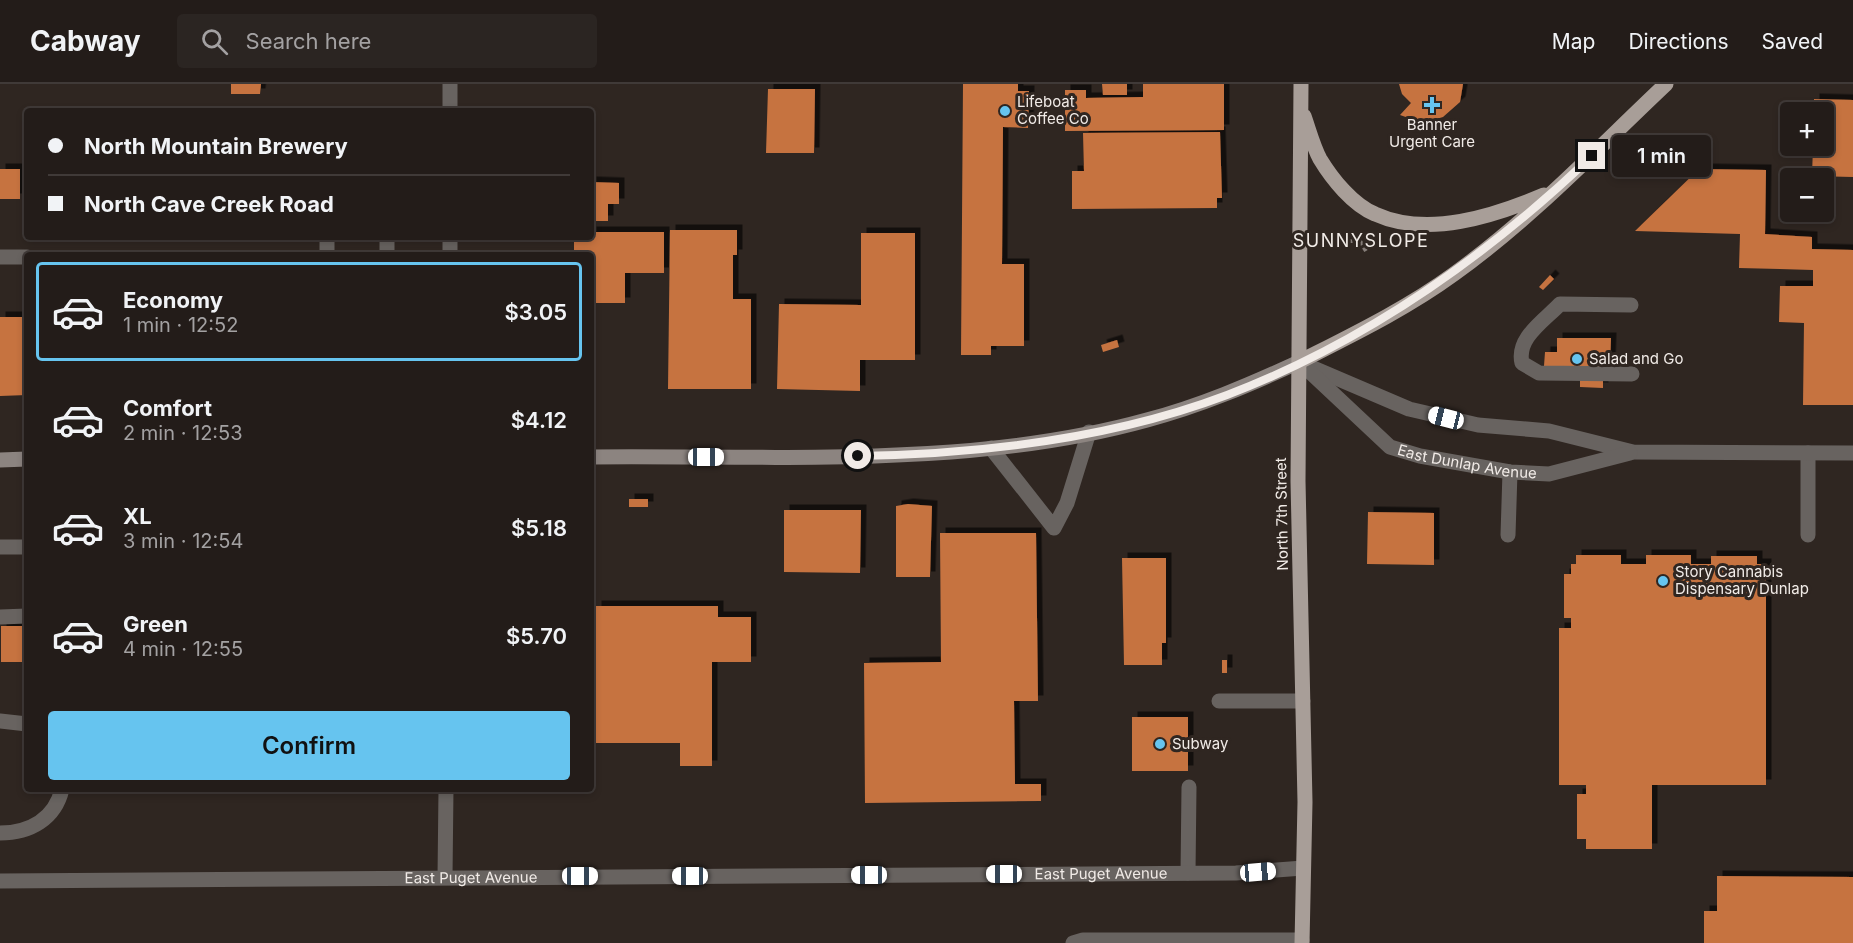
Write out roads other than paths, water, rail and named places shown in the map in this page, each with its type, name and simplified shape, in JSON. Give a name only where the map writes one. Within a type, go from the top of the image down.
[{"type":"main road","name":"North 7th Street","points":[[1301,84],[1298,481],[1303,701],[1302,942]]},
{"type":"main road","points":[[594,458],[881,455],[991,448],[1146,421],[1227,395],[1299,362],[1394,313],[1454,274],[1558,189],[1666,84]]},
{"type":"main road","points":[[1300,105],[1319,158],[1343,190],[1374,214],[1410,224],[1466,220],[1512,209],[1558,189]]},
{"type":"main road","points":[[0,459],[24,459]]},
{"type":"street","points":[[450,84],[450,108]]},
{"type":"street","points":[[0,257],[24,257]]},
{"type":"street","points":[[1631,305],[1560,304],[1526,338],[1520,355],[1522,363],[1539,373],[1632,374]]},
{"type":"street","name":"East Dunlap Avenue","points":[[1299,362],[1390,447],[1453,464],[1510,472],[1548,474],[1633,452]]},
{"type":"street","name":"East Dunlap Avenue","points":[[1299,362],[1409,409],[1478,425],[1549,431],[1633,452],[1853,453]]},
{"type":"street","points":[[991,448],[1054,528],[1067,503],[1089,432]]},
{"type":"street","points":[[1808,453],[1808,536]]},
{"type":"street","points":[[1508,536],[1510,472]]},
{"type":"street","points":[[0,547],[24,547]]},
{"type":"street","points":[[0,617],[24,616]]},
{"type":"street","points":[[1219,701],[1303,701]]},
{"type":"street","points":[[0,721],[24,724]]},
{"type":"street","points":[[1188,873],[1189,787]]},
{"type":"street","points":[[0,833],[34,828],[58,806],[61,792]]},
{"type":"street","points":[[445,877],[446,792]]},
{"type":"street","name":"East Puget Avenue","points":[[0,881],[1236,873],[1303,868]]},
{"type":"street","points":[[1073,943],[1083,939],[1302,942]]},
{"type":"place","name":"Banner Urgent Care","points":[[1432,105]]},
{"type":"place","name":"Lifeboat Coffee Co","points":[[1005,111]]},
{"type":"place","name":"Salad and Go","points":[[1577,359]]},
{"type":"place","name":"Story Cannabis Dispensary Dunlap","points":[[1663,581]]},
{"type":"place","name":"Subway","points":[[1160,744]]},
{"type":"district","name":"SUNNYSLOPE","points":[[1361,241]]}]
